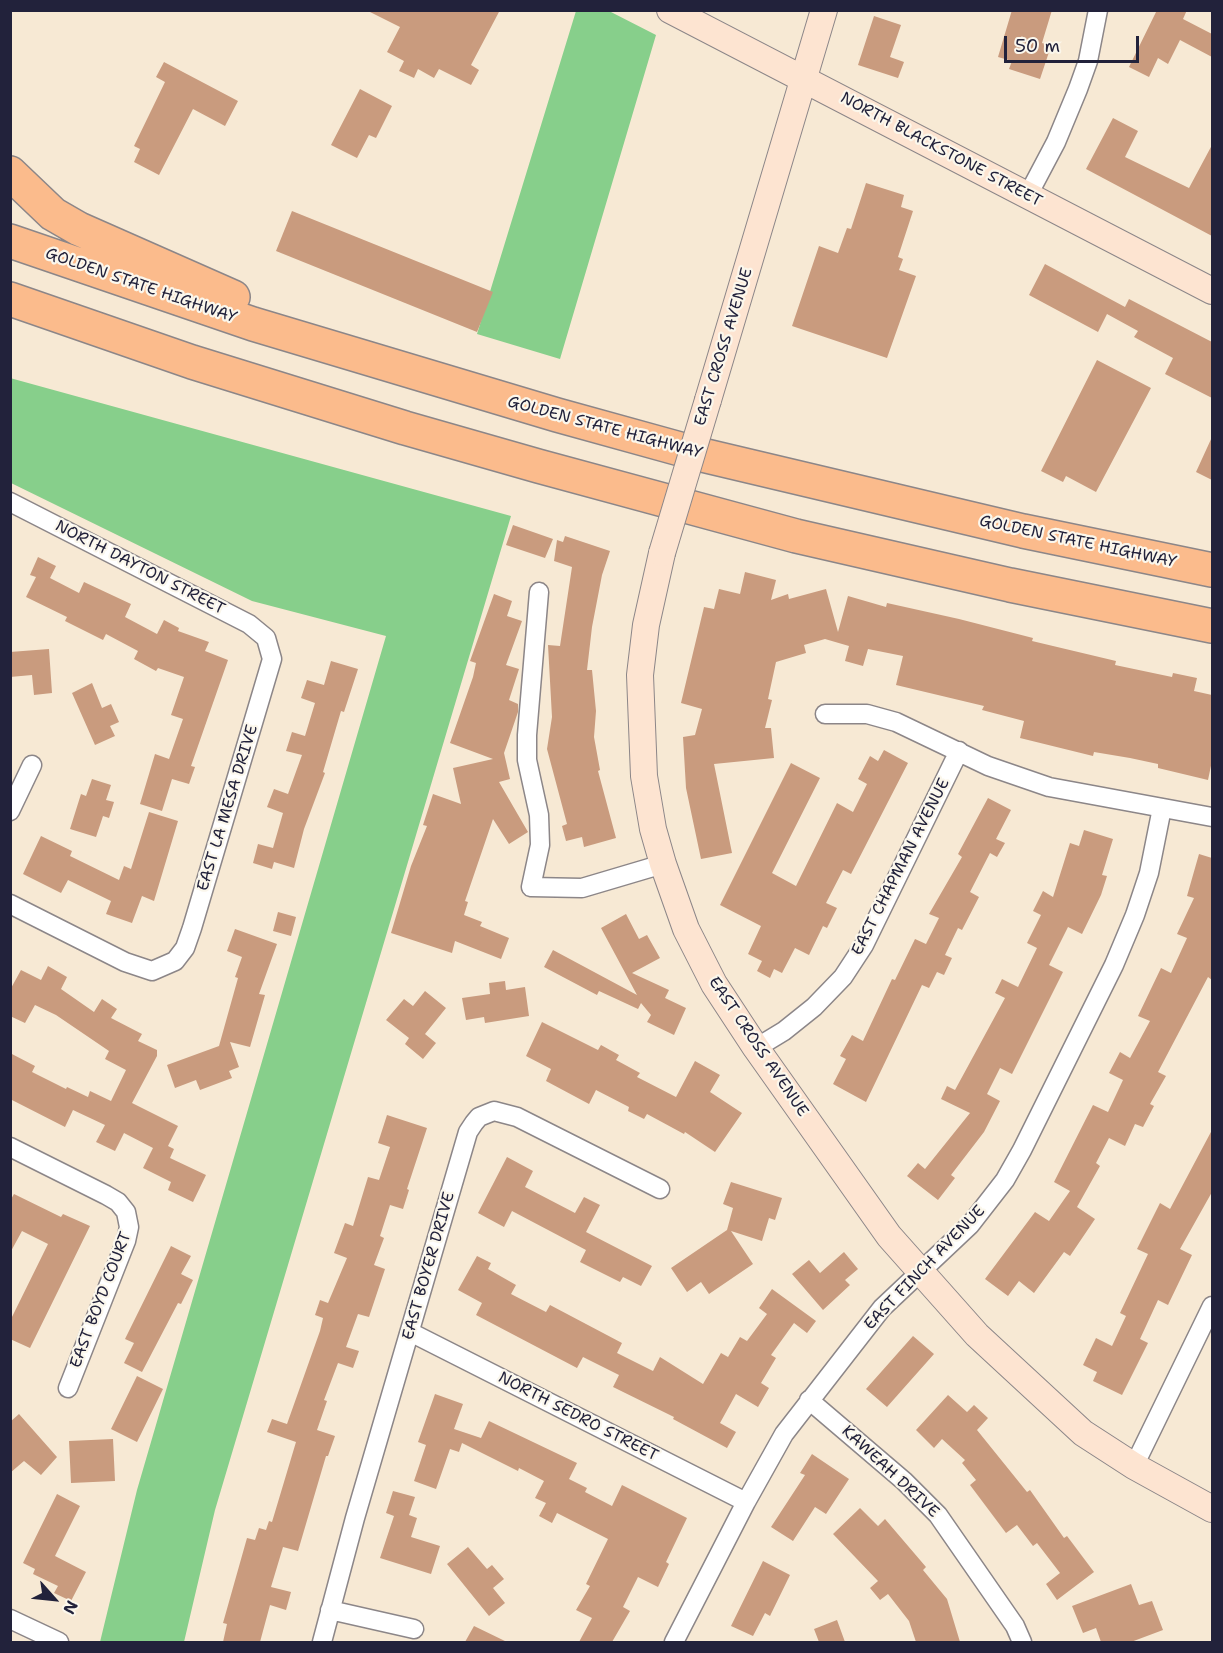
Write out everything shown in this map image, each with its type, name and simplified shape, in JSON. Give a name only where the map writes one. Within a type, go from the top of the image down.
[{"type":"highway","points":[[10,172],[53,214],[79,229],[280,316],[336,349]]},
{"type":"highway","name":"GOLDEN STATE HIGHWAY","points":[[10,241],[253,324],[557,415],[698,454],[1023,531],[1212,570]]},
{"type":"highway","points":[[10,299],[203,365],[405,428],[796,536],[1010,585],[1212,626]]},
{"type":"street","name":"NORTH BLACKSTONE STREET","points":[[670,10],[1212,291]]},
{"type":"street","name":"EAST CROSS AVENUE","points":[[824,10],[662,553],[646,625],[640,675],[644,776],[653,829],[663,864],[691,938],[714,984],[756,1048],[889,1236],[977,1335],[1083,1433],[1134,1466],[1212,1509]]},
{"type":"street","points":[[1028,195],[1056,142],[1078,89],[1088,61],[1098,10]]},
{"type":"street","name":"NORTH DAYTON STREET","points":[[10,502],[249,624],[266,638]]},
{"type":"street","points":[[539,592],[527,735],[527,760],[539,815],[539,835],[531,887],[582,888],[663,864]]},
{"type":"street","name":"EAST LA MESA DRIVE","points":[[10,904],[125,962],[152,970],[163,968],[175,961],[185,948],[192,928],[272,659],[266,638]]},
{"type":"street","points":[[825,714],[867,714],[896,722],[988,766],[1049,786],[1212,817]]},
{"type":"street","name":"EAST CHAPMAN AVENUE","points":[[756,1048],[784,1031],[814,1007],[843,977],[864,945],[958,751]]},
{"type":"street","points":[[10,811],[32,765]]},
{"type":"street","name":"EAST FINCH AVENUE","points":[[674,1642],[746,1502],[784,1434],[882,1308],[970,1225],[1005,1180],[1114,964],[1135,915],[1149,873],[1162,808]]},
{"type":"street","name":"EAST BOYER DRIVE","points":[[322,1642],[468,1132],[479,1117],[494,1111],[517,1117],[660,1189]]},
{"type":"street","name":"EAST BOYD COURT","points":[[10,1148],[106,1195],[118,1202],[126,1212],[129,1227],[126,1241],[68,1388]]},
{"type":"street","points":[[1134,1466],[1212,1306]]},
{"type":"street","name":"NORTH SEDRO STREET","points":[[410,1332],[746,1502]]},
{"type":"street","name":"KAWEAH DRIVE","points":[[809,1400],[904,1481],[938,1515],[1015,1626],[1022,1642]]},
{"type":"street","points":[[330,1610],[414,1629]]},
{"type":"street","points":[[10,1618],[59,1642]]},
{"type":"green space","points":[[576,11],[609,11],[656,35],[560,359],[477,334]]},
{"type":"green space","points":[[10,378],[511,516],[215,1510],[184,1642],[100,1642],[137,1490],[386,636],[252,601],[11,483]]},
{"type":"building","points":[[366,10],[500,10],[471,65],[479,70],[471,85],[439,69],[434,78],[418,69],[414,78],[399,71],[404,61],[387,52],[400,27]]},
{"type":"building","points":[[1012,10],[1052,10],[1042,43],[1051,46],[1040,79],[1009,69],[1012,61],[998,57]]},
{"type":"building","points":[[1157,10],[1187,10],[1183,19],[1212,34],[1212,57],[1180,40],[1168,64],[1158,58],[1149,77],[1129,67]]},
{"type":"building","points":[[874,16],[901,25],[890,57],[904,62],[898,78],[858,65]]},
{"type":"building","points":[[164,62],[238,101],[225,126],[193,109],[159,175],[134,162],[140,149],[134,146],[165,82],[156,77]]},
{"type":"building","points":[[360,89],[392,106],[376,138],[369,135],[357,158],[331,145]]},
{"type":"building","points":[[1113,118],[1138,131],[1125,157],[1189,188],[1212,145],[1212,236],[1086,169]]},
{"type":"building","points":[[866,183],[904,195],[901,207],[913,211],[898,257],[903,259],[899,270],[916,276],[887,358],[792,326],[819,246],[838,253],[847,228],[851,229]]},
{"type":"building","points":[[292,211],[493,292],[477,332],[276,251]]},
{"type":"building","points":[[1045,264],[1125,307],[1129,299],[1212,342],[1212,398],[1165,374],[1173,358],[1134,337],[1138,331],[1107,314],[1098,332],[1029,295]]},
{"type":"building","points":[[1097,360],[1151,388],[1096,492],[1066,476],[1063,482],[1041,471]]},
{"type":"building","points":[[1212,437],[1212,480],[1196,472]]},
{"type":"building","points":[[513,525],[553,539],[545,558],[506,545]]},
{"type":"building","points":[[565,536],[610,551],[602,575],[587,670],[592,670],[596,711],[594,737],[600,770],[598,771],[616,838],[584,847],[582,837],[566,841],[562,826],[567,824],[547,749],[552,717],[548,645],[560,646],[572,567],[554,561],[557,540],[563,542]]},
{"type":"building","points":[[38,557],[56,566],[50,578],[79,593],[84,582],[131,604],[125,617],[157,634],[164,620],[179,628],[178,631],[209,642],[205,651],[228,660],[191,766],[195,767],[189,784],[172,779],[162,811],[140,804],[155,754],[169,759],[183,719],[171,715],[184,677],[158,668],[156,671],[134,659],[138,651],[106,634],[103,640],[65,621],[67,617],[26,597],[36,577],[30,575]]},
{"type":"building","points":[[745,572],[776,580],[771,600],[788,594],[789,599],[826,589],[838,632],[848,596],[886,607],[887,603],[1033,638],[1032,641],[1116,661],[1115,665],[1172,677],[1173,673],[1197,678],[1194,691],[1212,695],[1212,761],[1208,780],[1158,768],[1158,764],[1094,752],[1093,756],[1020,738],[1024,721],[982,710],[984,706],[896,685],[903,656],[868,649],[863,666],[845,661],[849,646],[825,639],[804,645],[806,653],[776,662],[768,699],[772,700],[765,728],[771,728],[774,758],[714,764],[732,853],[701,859],[686,788],[683,737],[695,735],[702,709],[681,703],[704,607],[714,609],[719,589],[740,594]]},
{"type":"building","points":[[494,594],[512,601],[507,616],[522,621],[506,665],[519,669],[509,700],[518,704],[518,712],[504,753],[510,779],[499,782],[528,832],[509,844],[493,819],[465,901],[468,902],[464,915],[482,922],[480,926],[509,938],[501,959],[455,941],[452,953],[391,933],[411,866],[427,826],[423,825],[433,794],[461,804],[453,768],[493,759],[450,743],[473,677],[476,663],[470,661]]},
{"type":"building","points":[[49,649],[52,693],[34,695],[32,675],[10,677],[10,652]]},
{"type":"building","points":[[331,661],[358,669],[344,712],[341,711],[323,772],[325,773],[304,829],[294,868],[274,862],[272,869],[253,863],[258,844],[273,848],[283,813],[267,807],[274,789],[288,794],[302,755],[286,751],[292,732],[305,736],[315,703],[301,698],[307,680],[324,685]]},
{"type":"building","points":[[92,683],[102,708],[111,704],[119,722],[110,726],[115,736],[95,745],[72,693]]},
{"type":"building","points":[[884,750],[908,763],[851,874],[843,870],[826,903],[837,908],[827,928],[823,926],[809,955],[795,948],[782,973],[774,969],[770,978],[757,971],[762,961],[748,954],[761,926],[720,905],[791,763],[820,778],[772,873],[796,886],[837,803],[853,812],[867,784],[858,779],[870,756],[878,761]]},
{"type":"building","points":[[92,779],[111,785],[106,800],[114,802],[109,818],[103,816],[96,837],[70,829],[81,794],[86,796]]},
{"type":"building","points":[[988,798],[1011,810],[996,839],[1005,843],[997,857],[990,853],[970,892],[979,897],[962,930],[958,928],[945,955],[952,958],[944,975],[937,972],[929,988],[922,985],[866,1102],[833,1084],[846,1059],[840,1056],[852,1035],[863,1041],[892,979],[895,980],[915,939],[926,944],[939,918],[929,914],[962,857],[958,854]]},
{"type":"building","points":[[149,812],[178,821],[154,901],[142,896],[132,923],[106,914],[111,901],[68,880],[61,893],[23,874],[41,836],[72,851],[70,856],[119,880],[124,866],[131,869]]},
{"type":"building","points":[[1084,830],[1113,839],[1102,875],[1107,876],[1101,895],[1082,934],[1068,927],[1049,965],[1063,972],[1012,1074],[1000,1068],[987,1094],[1000,1101],[984,1132],[951,1175],[955,1178],[938,1200],[907,1176],[918,1163],[925,1169],[970,1113],[941,1099],[947,1086],[955,1090],[1005,998],[995,993],[1002,979],[1018,987],[1037,948],[1027,943],[1041,915],[1033,911],[1043,891],[1053,897],[1070,843],[1079,846]]},
{"type":"building","points":[[1199,854],[1212,858],[1212,980],[1208,977],[1158,1072],[1166,1076],[1150,1104],[1154,1106],[1143,1127],[1135,1124],[1125,1146],[1109,1138],[1096,1163],[1100,1166],[1077,1207],[1095,1219],[1070,1256],[1064,1252],[1034,1293],[1019,1281],[1008,1296],[985,1279],[1035,1212],[1049,1221],[1070,1191],[1054,1182],[1093,1105],[1108,1112],[1123,1080],[1109,1073],[1120,1052],[1130,1058],[1150,1021],[1138,1016],[1161,968],[1171,973],[1187,938],[1177,934],[1194,898],[1187,896]]},
{"type":"building","points":[[278,912],[296,917],[291,936],[273,931]]},
{"type":"building","points":[[626,914],[639,939],[647,935],[660,958],[632,973],[669,990],[665,998],[686,1008],[674,1035],[647,1022],[651,1015],[641,1003],[638,1009],[599,991],[597,995],[544,967],[553,950],[637,995],[601,928]]},
{"type":"building","points":[[235,929],[277,944],[259,994],[265,995],[250,1047],[230,1042],[239,1067],[229,1071],[232,1078],[200,1090],[196,1080],[175,1088],[167,1065],[219,1046],[242,957],[227,951]]},
{"type":"building","points":[[48,966],[67,977],[61,989],[94,1012],[102,999],[117,1009],[111,1018],[142,1034],[138,1041],[157,1050],[157,1056],[132,1103],[178,1126],[168,1146],[174,1149],[170,1158],[206,1175],[193,1202],[168,1190],[171,1182],[143,1168],[153,1148],[124,1133],[115,1151],[96,1142],[105,1125],[73,1110],[65,1127],[10,1099],[10,1053],[35,1066],[32,1072],[66,1089],[67,1087],[88,1097],[90,1091],[111,1101],[126,1070],[105,1059],[109,1051],[56,1015],[35,1005],[25,1023],[10,1016],[10,990],[21,970],[41,980]]},
{"type":"building","points":[[505,981],[506,990],[525,987],[529,1016],[485,1023],[484,1017],[466,1020],[462,998],[490,994],[489,983]]},
{"type":"building","points":[[425,991],[446,1008],[425,1034],[436,1043],[423,1059],[405,1044],[409,1038],[386,1020],[404,999],[413,1006]]},
{"type":"building","points":[[542,1022],[598,1050],[601,1045],[619,1055],[616,1060],[640,1073],[637,1077],[676,1097],[695,1061],[720,1075],[710,1092],[742,1113],[715,1152],[685,1132],[684,1134],[647,1114],[644,1119],[628,1111],[629,1107],[596,1090],[589,1104],[546,1081],[551,1069],[526,1056]]},
{"type":"building","points":[[387,1115],[427,1128],[407,1189],[409,1190],[403,1209],[390,1205],[380,1236],[384,1238],[374,1265],[385,1269],[369,1317],[358,1314],[346,1347],[359,1351],[353,1368],[338,1363],[324,1400],[327,1401],[317,1430],[335,1436],[328,1456],[326,1456],[298,1551],[283,1547],[271,1587],[291,1592],[286,1610],[270,1605],[260,1642],[223,1642],[227,1624],[223,1623],[247,1538],[255,1540],[259,1528],[266,1530],[269,1521],[272,1522],[296,1442],[267,1432],[272,1419],[287,1424],[320,1331],[323,1318],[315,1315],[320,1300],[328,1303],[347,1258],[334,1253],[345,1223],[353,1226],[368,1177],[379,1180],[390,1147],[378,1143]]},
{"type":"building","points":[[1212,1130],[1212,1192],[1180,1249],[1192,1255],[1168,1305],[1158,1300],[1140,1339],[1148,1343],[1122,1395],[1093,1381],[1097,1372],[1083,1365],[1096,1338],[1112,1346],[1126,1316],[1120,1313],[1148,1254],[1137,1249],[1160,1203],[1170,1209]]},
{"type":"building","points":[[507,1157],[533,1171],[525,1187],[575,1213],[584,1197],[600,1205],[586,1232],[652,1266],[641,1286],[623,1277],[620,1282],[580,1262],[586,1250],[512,1211],[504,1227],[478,1213]]},
{"type":"building","points":[[731,1182],[782,1198],[775,1220],[769,1218],[762,1241],[731,1231],[753,1264],[709,1294],[701,1282],[687,1292],[671,1268],[727,1230],[733,1208],[723,1204]]},
{"type":"building","points":[[14,1194],[61,1217],[63,1214],[90,1226],[30,1348],[10,1339],[10,1321],[48,1244],[22,1231],[10,1253],[10,1201]]},
{"type":"building","points":[[171,1246],[191,1256],[181,1274],[193,1280],[181,1304],[178,1303],[142,1372],[124,1363],[134,1343],[125,1339]]},
{"type":"building","points":[[844,1252],[858,1269],[845,1280],[850,1285],[823,1310],[792,1274],[809,1260],[820,1273]]},
{"type":"building","points":[[477,1256],[491,1263],[488,1269],[516,1285],[511,1294],[546,1312],[550,1305],[622,1343],[617,1353],[653,1371],[660,1357],[703,1384],[721,1353],[728,1357],[740,1337],[747,1341],[767,1314],[759,1308],[772,1289],[816,1321],[807,1333],[794,1323],[771,1355],[776,1358],[761,1383],[769,1388],[758,1407],[736,1394],[720,1423],[736,1432],[727,1448],[673,1419],[674,1417],[613,1387],[619,1375],[583,1357],[577,1368],[476,1315],[482,1303],[458,1290]]},
{"type":"building","points":[[913,1336],[934,1354],[887,1407],[866,1389]]},
{"type":"building","points":[[137,1376],[163,1389],[137,1442],[111,1429]]},
{"type":"building","points":[[435,1394],[463,1404],[454,1429],[481,1438],[489,1421],[577,1463],[569,1479],[587,1488],[585,1492],[612,1506],[622,1485],[687,1518],[666,1562],[669,1564],[658,1587],[638,1577],[623,1607],[630,1611],[612,1642],[579,1642],[592,1618],[576,1610],[590,1586],[586,1584],[608,1539],[557,1513],[552,1523],[539,1516],[546,1503],[535,1498],[544,1481],[519,1468],[518,1471],[462,1443],[459,1452],[450,1449],[436,1489],[414,1481],[426,1445],[418,1442]]},
{"type":"building","points":[[948,1395],[967,1412],[974,1405],[988,1418],[977,1430],[1027,1492],[1030,1490],[1064,1538],[1067,1536],[1094,1572],[1057,1600],[1046,1584],[1060,1573],[1037,1543],[1033,1546],[1017,1525],[1006,1533],[970,1485],[976,1480],[962,1463],[965,1460],[942,1439],[934,1448],[916,1430]]},
{"type":"building","points":[[19,1414],[57,1457],[41,1475],[24,1461],[10,1473],[10,1422]]},
{"type":"building","points":[[113,1439],[115,1481],[71,1483],[69,1441]]},
{"type":"building","points":[[812,1454],[849,1479],[826,1514],[815,1507],[793,1541],[771,1527],[805,1475],[800,1473]]},
{"type":"building","points":[[393,1491],[415,1497],[409,1515],[417,1518],[411,1537],[440,1546],[431,1574],[380,1558],[394,1516],[386,1513]]},
{"type":"building","points":[[57,1494],[80,1506],[55,1556],[86,1572],[71,1601],[54,1593],[58,1586],[33,1574],[35,1569],[23,1563]]},
{"type":"building","points":[[860,1508],[878,1526],[885,1519],[926,1567],[923,1570],[947,1599],[960,1642],[916,1642],[909,1621],[888,1594],[880,1600],[870,1588],[878,1581],[833,1534]]},
{"type":"building","points":[[468,1547],[487,1569],[492,1565],[504,1579],[493,1588],[505,1603],[489,1616],[447,1564]]},
{"type":"building","points":[[763,1561],[790,1575],[770,1616],[765,1613],[753,1636],[731,1626]]},
{"type":"building","points":[[1131,1584],[1139,1605],[1152,1601],[1163,1630],[1131,1642],[1101,1642],[1096,1628],[1083,1633],[1072,1606]]},
{"type":"building","points":[[837,1620],[845,1642],[819,1642],[814,1629]]},
{"type":"building","points":[[474,1626],[507,1642],[465,1642]]}]
